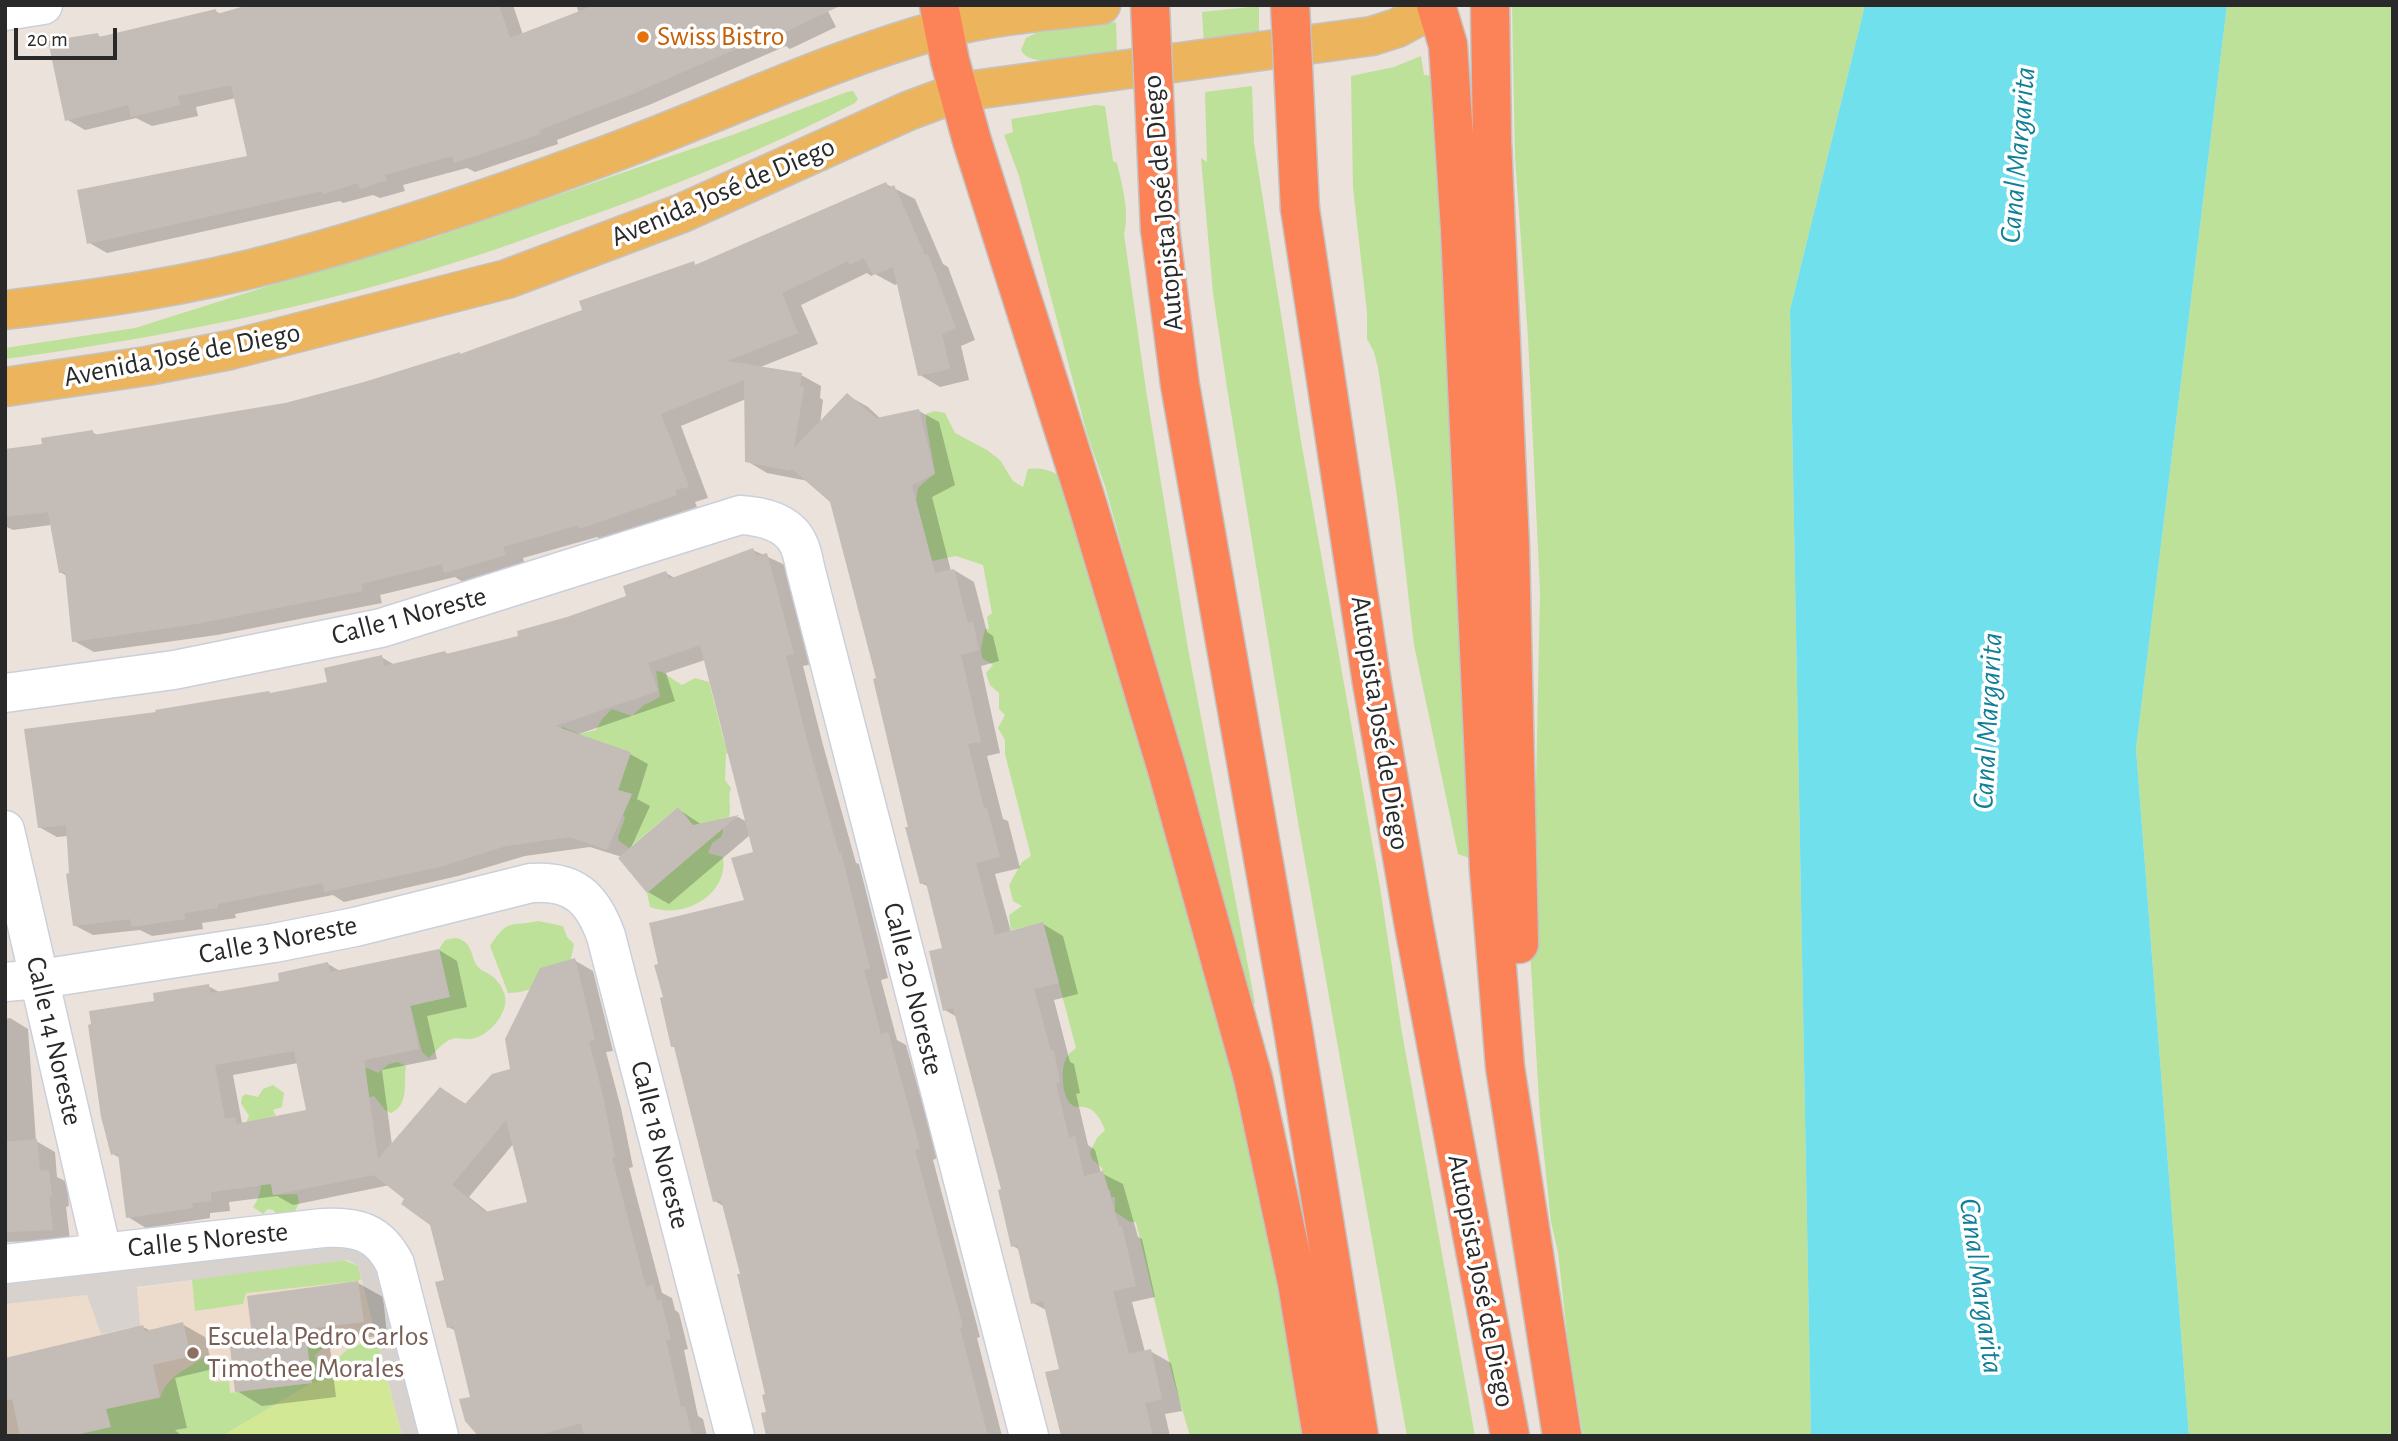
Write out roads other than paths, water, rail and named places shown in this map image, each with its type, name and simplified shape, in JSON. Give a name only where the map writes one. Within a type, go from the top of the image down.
[{"type":"highway","name":"Autopista José de Diego","points":[[1150,5],[1160,229],[1180,385],[1293,1029],[1359,1436]]},
{"type":"highway","name":"Autopista José de Diego","points":[[1290,5],[1300,209],[1372,683],[1414,926],[1510,1436]]},
{"type":"highway","points":[[1490,5],[1492,141],[1510,547],[1519,966],[1525,1078],[1521,1170]]},
{"type":"highway","points":[[1435,6],[1448,46],[1460,229],[1489,870],[1505,1067],[1562,1436]]},
{"type":"highway","points":[[941,17],[972,141],[1087,503],[1168,773],[1253,1078],[1297,1283],[1322,1436]]},
{"type":"main road","points":[[5,310],[102,298],[193,282],[281,262],[437,216],[596,159],[855,57],[941,17],[1027,13],[1101,5]]},
{"type":"main road","name":"Avenida José de Diego","points":[[5,387],[230,351],[507,279],[682,213],[908,111],[959,92],[1372,36],[1397,28],[1435,6]]},
{"type":"street","points":[[5,11],[43,5]]},
{"type":"street","name":"Calle 1 Noreste","points":[[5,693],[174,670],[381,628],[740,515],[758,516],[772,521],[785,528],[797,541]]},
{"type":"street","name":"Calle 20 Noreste","points":[[797,541],[1029,1436]]},
{"type":"street","name":"Calle 14 Noreste","points":[[5,830],[23,980],[102,1252]]},
{"type":"street","name":"Calle 3 Noreste","points":[[23,980],[274,943],[355,927],[531,883],[548,882]]},
{"type":"street","name":"Calle 18 Noreste","points":[[548,882],[569,887],[586,898],[599,916],[606,936],[735,1436]]},
{"type":"street","name":"Calle 5 Noreste","points":[[5,1264],[339,1227],[368,1233],[388,1251],[395,1264],[439,1436]]},
{"type":"water","name":"Canal Margarita","points":[[1865,5],[2227,5],[2136,749],[2189,1436],[1811,1436],[1790,310]]},
{"type":"place","name":"Swiss Bistro","points":[[643,37]]},
{"type":"place","name":"Escuela Pedro Carlos Timothee Morales","points":[[193,1353]]}]
